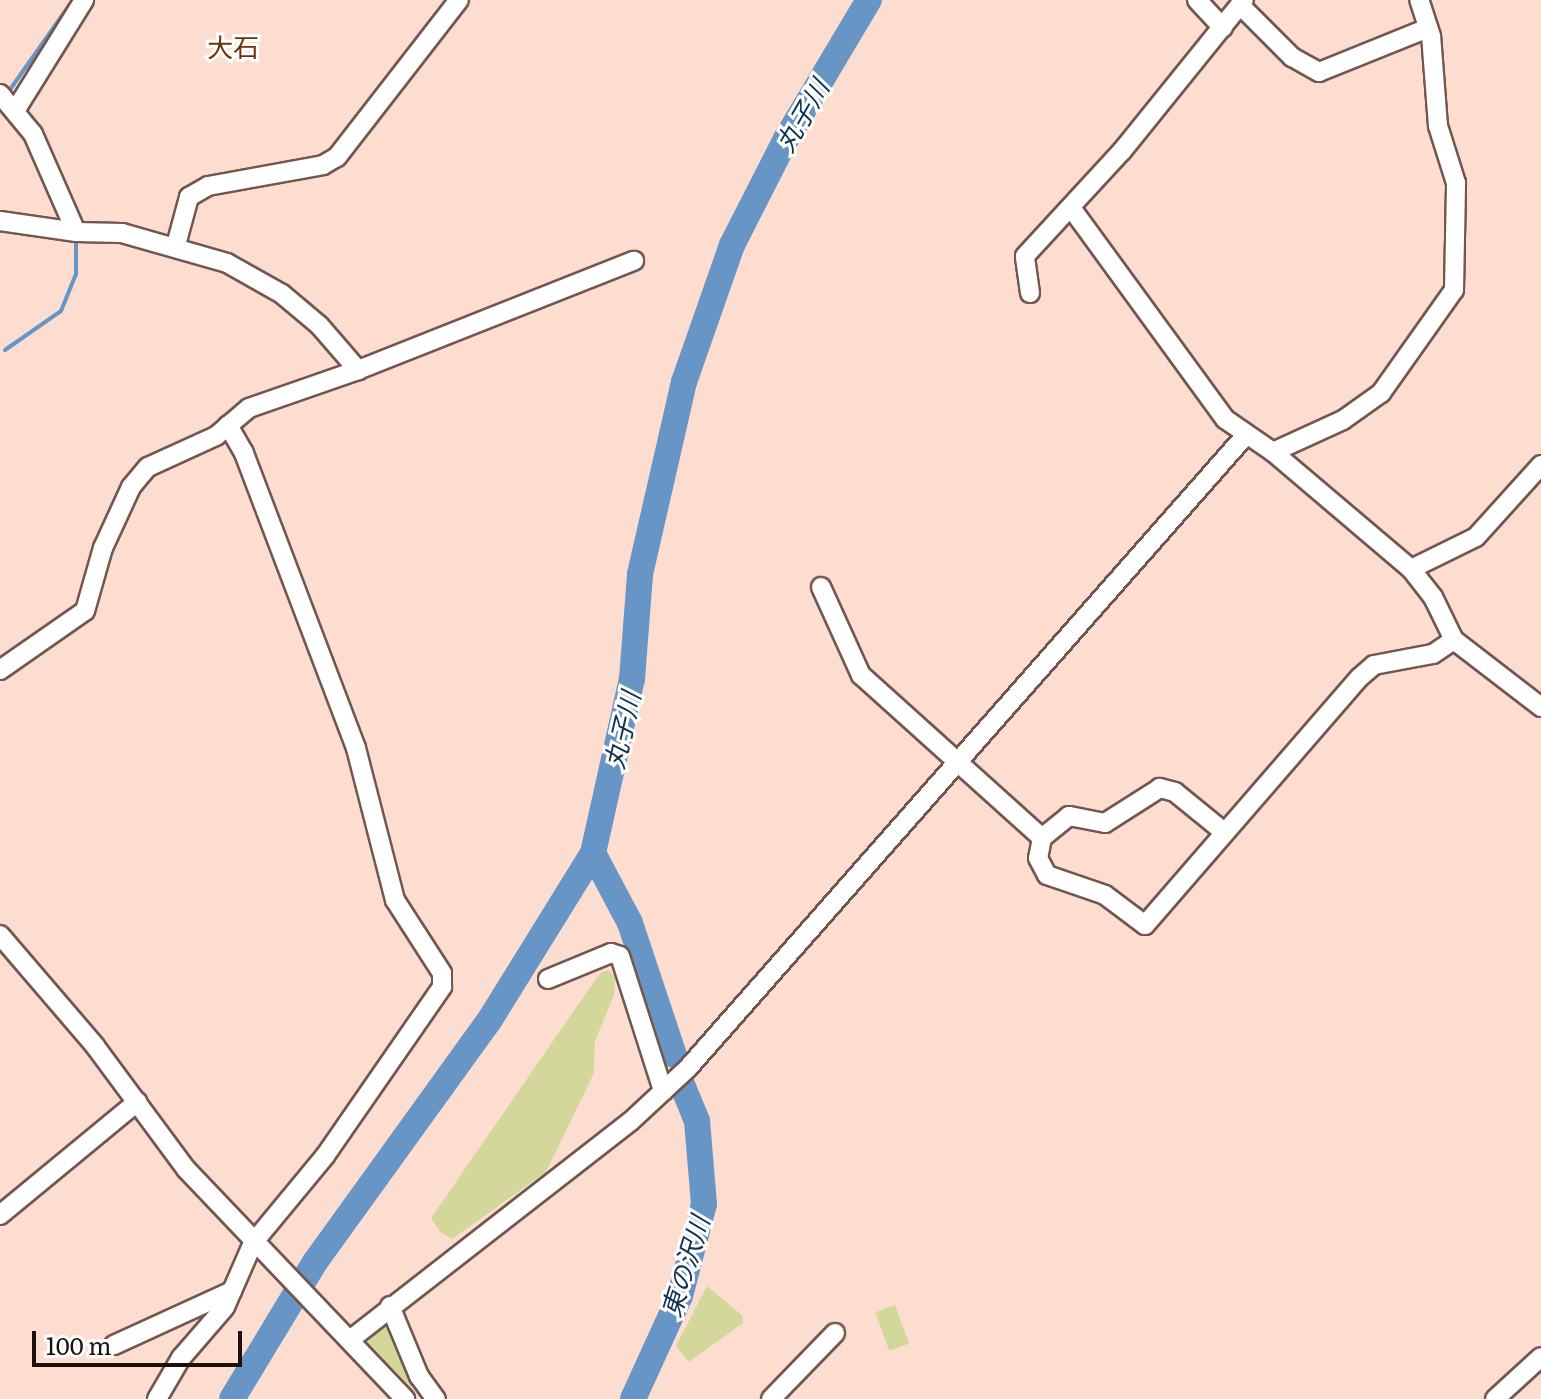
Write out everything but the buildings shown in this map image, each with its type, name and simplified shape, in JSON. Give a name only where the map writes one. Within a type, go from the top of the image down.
[{"type":"street","points":[[15,111],[84,0]]},
{"type":"street","points":[[176,245],[189,197],[208,186],[323,165],[337,157],[459,0]]},
{"type":"street","points":[[1197,0],[1223,28]]},
{"type":"street","points":[[1273,452],[1343,420],[1381,393],[1454,290],[1458,194],[1438,126],[1428,28],[1419,0]]},
{"type":"street","points":[[1030,293],[1025,256],[1072,209],[1242,2],[1292,57],[1319,72],[1428,28]]},
{"type":"street","points":[[0,94],[33,134],[76,232]]},
{"type":"street","points":[[1072,209],[1164,332],[1202,393],[1245,436],[1273,452],[1411,569],[1433,597],[1454,640],[1541,707]]},
{"type":"street","points":[[0,221],[76,232],[122,233],[176,245],[227,263],[282,294],[319,325],[358,370]]},
{"type":"street","points":[[0,670],[72,625],[85,611],[103,548],[131,487],[148,467],[228,425],[271,398],[358,370],[634,261]]},
{"type":"street","points":[[157,1399],[181,1358],[215,1324],[253,1243],[334,1143],[442,987],[442,973],[395,900],[356,748],[244,453],[228,425]]},
{"type":"street","points":[[346,1334],[390,1306],[663,1091],[751,1000],[1245,436]]},
{"type":"street","points":[[1411,569],[1476,537],[1541,465]]},
{"type":"street","points":[[821,587],[861,675],[1042,838]]},
{"type":"street","points":[[1224,832],[1175,792],[1160,788],[1111,820],[1069,816],[1042,838],[1038,858],[1047,875],[1105,895],[1145,925],[1374,665],[1433,654],[1454,640]]},
{"type":"street","points":[[0,935],[137,1102],[186,1169],[253,1243],[346,1334],[405,1399]]},
{"type":"street","points":[[548,979],[611,953],[620,956],[663,1091]]},
{"type":"street","points":[[0,1215],[137,1102]]},
{"type":"street","points":[[114,1345],[232,1291]]},
{"type":"street","points":[[390,1306],[419,1376],[436,1399]]},
{"type":"street","points":[[771,1399],[835,1333]]},
{"type":"street","points":[[1495,1399],[1541,1357]]},
{"type":"green space","points":[[608,970],[615,977],[614,995],[595,1041],[594,1073],[546,1172],[452,1239],[440,1232],[431,1218],[600,973]]},
{"type":"green space","points":[[707,1286],[743,1316],[743,1323],[689,1362],[676,1346]]},
{"type":"green space","points":[[895,1305],[909,1344],[889,1351],[875,1312]]},
{"type":"green space","points":[[388,1320],[415,1383],[412,1388],[367,1342]]},
{"type":"waterway","points":[[9,91],[73,0]]},
{"type":"waterway","name":"丸子川","points":[[232,1399],[315,1262],[489,1021],[593,853],[632,679],[640,574],[684,382],[732,245],[786,139],[869,0]]},
{"type":"waterway","points":[[5,350],[61,311],[76,274],[76,240]]},
{"type":"waterway","name":"東の沢川","points":[[593,853],[630,923],[674,1055]]},
{"type":"waterway","name":"東の沢川","points":[[633,1399],[680,1296],[704,1204],[697,1121],[681,1082]]},
{"type":"district","name":"大石","points":[[233,46]]}]
